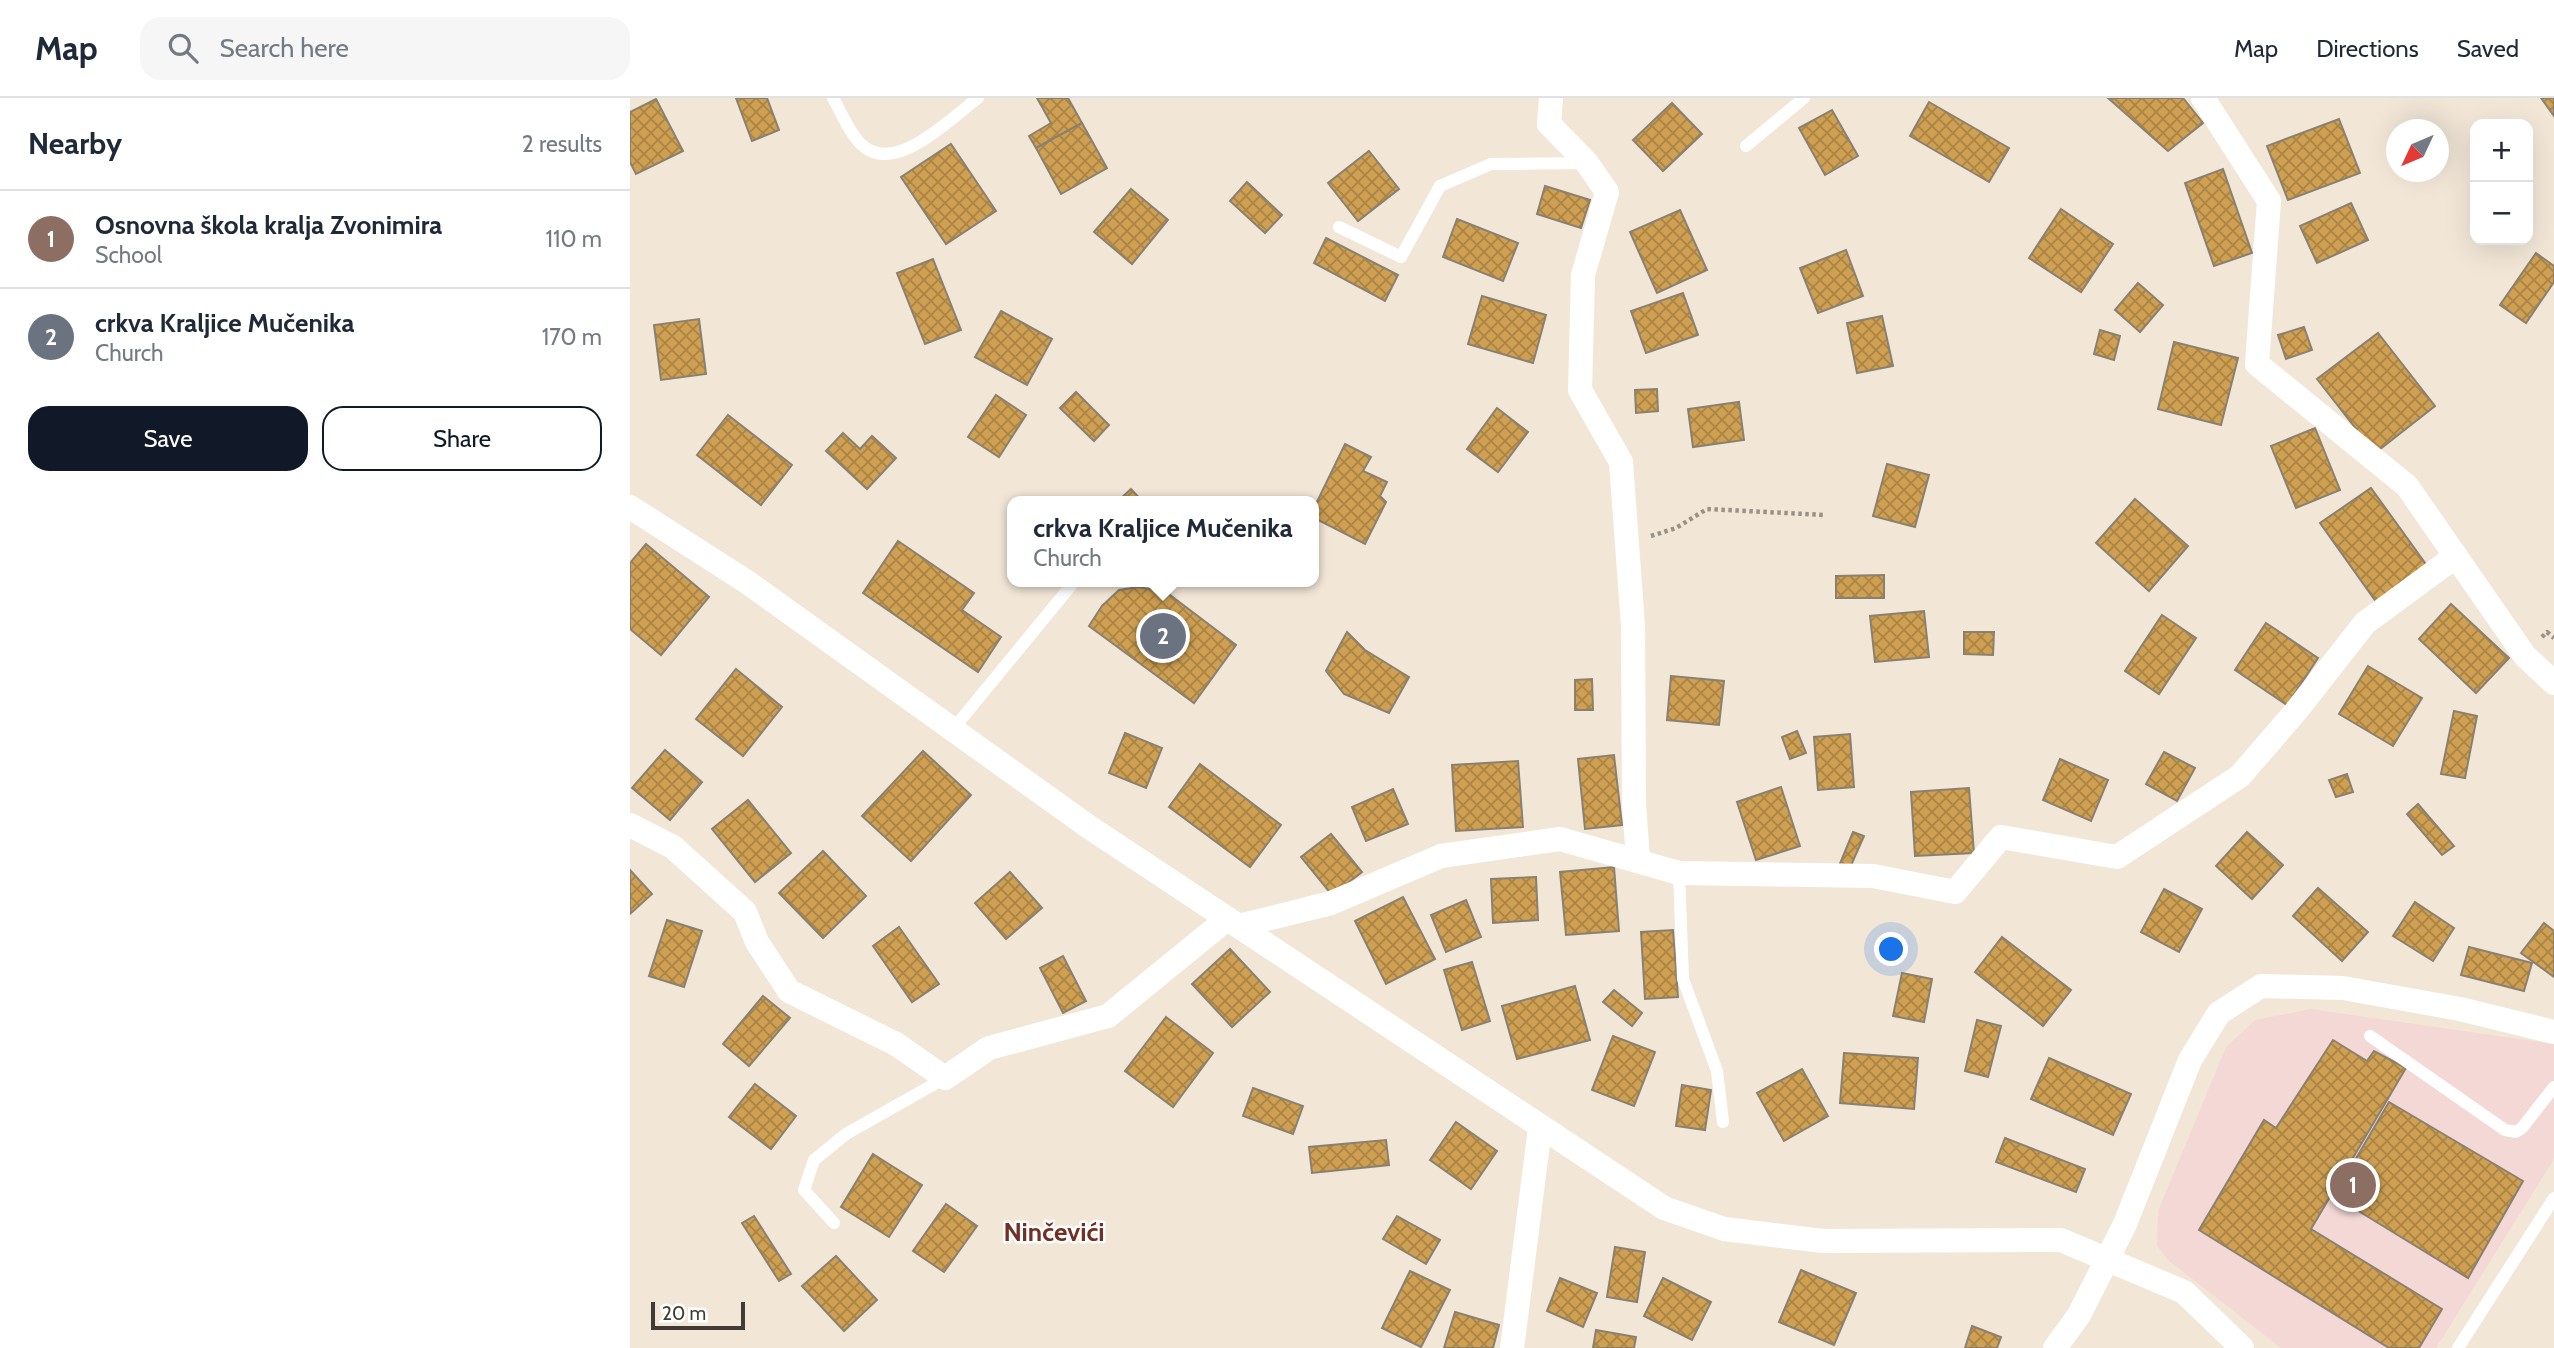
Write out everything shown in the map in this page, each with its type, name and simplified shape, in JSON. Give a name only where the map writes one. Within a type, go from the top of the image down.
[{"type":"street","points":[[1551,98],[1549,124],[1587,163],[1607,192],[1583,275],[1580,390],[1621,462],[1633,626],[1634,804],[1638,859]]},
{"type":"street","points":[[2203,98],[2269,201],[2257,364],[2407,486],[2525,656],[2554,683]]},
{"type":"street","points":[[630,507],[747,582],[954,727],[1089,827],[1664,1209],[1724,1229],[1823,1241],[2061,1240],[2109,1257],[2184,1292],[2242,1348]]},
{"type":"street","points":[[630,825],[673,847],[745,912],[757,942],[789,991],[896,1044],[945,1078],[989,1048],[1108,1016],[1233,923],[1331,903],[1441,856],[1560,839],[1638,859],[1679,873],[1873,876],[1955,892],[2001,836],[2117,857],[2240,776],[2297,711],[2365,623],[2456,555]]},
{"type":"street","points":[[2055,1348],[2079,1315],[2125,1224],[2190,1060],[2219,1013],[2261,986],[2343,988],[2460,1009],[2554,1032]]},
{"type":"street","points":[[1513,1348],[1540,1128]]},
{"type":"lane","points":[[832,98],[862,145],[882,156],[905,152],[978,98]]},
{"type":"lane","points":[[1746,146],[1804,98]]},
{"type":"lane","points":[[1339,227],[1401,257],[1440,186],[1491,164],[1587,163]]},
{"type":"lane","points":[[954,727],[1070,587]]},
{"type":"lane","points":[[1679,873],[1683,979],[1717,1071],[1723,1122]]},
{"type":"lane","points":[[2370,1036],[2505,1130],[2516,1132],[2522,1128],[2554,1087]]},
{"type":"lane","points":[[834,1223],[804,1189],[814,1160],[846,1135],[945,1078]]},
{"type":"lane","points":[[2458,1348],[2554,1198]]},
{"type":"path","points":[[1627,543],[1676,528],[1707,509],[1825,515]]},
{"type":"shaded area","points":[[2311,1009],[2554,1044],[2554,1159],[2436,1348],[2281,1348],[2169,1261],[2157,1246],[2158,1211],[2226,1047],[2255,1020]]},
{"type":"building","points":[[736,98],[767,98],[779,130],[752,141]]},
{"type":"building","points":[[1037,98],[1068,98],[1082,123],[1036,148],[1029,136],[1051,123]]},
{"type":"building","points":[[2108,98],[2183,98],[2203,123],[2168,151]]},
{"type":"building","points":[[2541,98],[2554,98],[2554,116]]},
{"type":"building","points":[[656,99],[683,151],[636,174],[630,162],[630,112]]},
{"type":"building","points":[[1929,102],[2009,148],[1989,182],[1910,136]]},
{"type":"building","points":[[1672,103],[1702,134],[1663,171],[1633,140]]},
{"type":"building","points":[[1832,110],[1858,156],[1825,175],[1799,128]]},
{"type":"building","points":[[2339,119],[2360,173],[2288,200],[2267,146]]},
{"type":"building","points":[[1082,123],[1107,168],[1061,194],[1036,148]]},
{"type":"building","points":[[951,144],[996,211],[946,244],[901,177]]},
{"type":"building","points":[[1369,151],[1399,189],[1358,221],[1328,183]]},
{"type":"building","points":[[2223,169],[2252,253],[2214,266],[2185,183]]},
{"type":"building","points":[[1247,182],[1282,215],[1265,233],[1230,201]]},
{"type":"building","points":[[1545,186],[1590,200],[1581,228],[1537,214]]},
{"type":"building","points":[[1131,189],[1168,220],[1132,264],[1094,232]]},
{"type":"building","points":[[2351,203],[2368,240],[2317,263],[2300,226]]},
{"type":"building","points":[[2061,209],[2113,244],[2081,292],[2029,258]]},
{"type":"building","points":[[1680,210],[1707,270],[1657,293],[1630,232]]},
{"type":"building","points":[[1457,219],[1518,243],[1503,281],[1443,257]]},
{"type":"building","points":[[1326,238],[1398,275],[1385,301],[1314,263]]},
{"type":"building","points":[[1846,250],[1863,296],[1818,313],[1800,268]]},
{"type":"building","points":[[2536,253],[2554,266],[2554,282],[2526,323],[2500,305]]},
{"type":"building","points":[[933,259],[961,330],[925,344],[897,273]]},
{"type":"building","points":[[2138,283],[2163,305],[2140,332],[2115,310]]},
{"type":"building","points":[[1683,293],[1698,335],[1646,353],[1631,311]]},
{"type":"building","points":[[1482,296],[1546,315],[1533,363],[1468,344]]},
{"type":"building","points":[[1001,311],[1052,339],[1027,385],[975,357]]},
{"type":"building","points":[[1882,316],[1893,366],[1857,373],[1847,323]]},
{"type":"building","points":[[699,319],[706,374],[661,380],[654,325]]},
{"type":"building","points":[[2304,327],[2312,350],[2286,359],[2278,335]]},
{"type":"building","points":[[2100,330],[2120,336],[2114,360],[2094,354]]},
{"type":"building","points":[[2378,333],[2435,406],[2375,453],[2317,379]]},
{"type":"building","points":[[2174,342],[2238,358],[2221,425],[2158,409]]},
{"type":"building","points":[[1657,389],[1658,411],[1636,413],[1635,390]]},
{"type":"building","points":[[1076,392],[1109,425],[1094,441],[1060,408]]},
{"type":"building","points":[[996,395],[1026,415],[999,457],[968,437]]},
{"type":"building","points":[[1739,402],[1744,440],[1693,447],[1688,409]]},
{"type":"building","points":[[1497,408],[1528,432],[1498,472],[1467,449]]},
{"type":"building","points":[[728,415],[792,465],[761,505],[697,455]]},
{"type":"building","points":[[2315,428],[2340,490],[2296,508],[2271,446]]},
{"type":"building","points":[[843,433],[860,449],[872,436],[896,458],[867,489],[826,451]]},
{"type":"building","points":[[1345,444],[1371,457],[1363,471],[1387,482],[1380,496],[1386,502],[1365,544],[1319,521],[1319,498]]},
{"type":"building","points":[[1887,464],[1929,475],[1915,527],[1873,516]]},
{"type":"building","points":[[2371,488],[2428,567],[2377,603],[2320,523]]},
{"type":"building","points":[[1131,489],[1137,496],[1123,496]]},
{"type":"building","points":[[2135,499],[2188,546],[2149,591],[2096,543]]},
{"type":"building","points":[[898,541],[974,593],[962,610],[1001,637],[978,672],[863,593]]},
{"type":"building","points":[[646,544],[709,597],[661,655],[630,629],[630,563]]},
{"type":"building","points":[[1884,575],[1884,598],[1836,598],[1836,576]]},
{"type":"building","points":[[1138,587],[1166,592],[1236,645],[1194,703],[1089,626],[1102,606],[1119,590]]},
{"type":"building","points":[[2451,604],[2509,658],[2476,693],[2419,639]]},
{"type":"building","points":[[1924,611],[1929,657],[1875,662],[1870,616]]},
{"type":"building","points":[[2162,615],[2196,638],[2159,694],[2125,671]]},
{"type":"building","points":[[2266,623],[2318,658],[2287,705],[2235,670]]},
{"type":"building","points":[[1347,632],[1365,650],[1409,677],[1389,713],[1344,694],[1326,671]]},
{"type":"building","points":[[1964,632],[1994,632],[1993,655],[1964,654]]},
{"type":"building","points":[[2368,666],[2422,698],[2393,746],[2339,714]]},
{"type":"building","points":[[736,669],[782,707],[743,756],[696,719]]},
{"type":"building","points":[[1671,676],[1724,681],[1719,725],[1667,720]]},
{"type":"building","points":[[1592,679],[1593,710],[1575,710],[1575,680]]},
{"type":"building","points":[[2454,711],[2477,716],[2465,778],[2441,774]]},
{"type":"building","points":[[1797,731],[1806,753],[1790,759],[1782,737]]},
{"type":"building","points":[[1125,733],[1162,748],[1146,788],[1109,773]]},
{"type":"building","points":[[1850,734],[1854,787],[1818,790],[1814,737]]},
{"type":"building","points":[[665,750],[702,782],[670,820],[632,788]]},
{"type":"building","points":[[923,751],[971,795],[911,861],[862,816]]},
{"type":"building","points":[[2164,752],[2195,768],[2177,801],[2146,784]]},
{"type":"building","points":[[1614,755],[1622,825],[1585,829],[1578,759]]},
{"type":"building","points":[[2060,759],[2108,780],[2091,821],[2043,800]]},
{"type":"building","points":[[1518,761],[1523,827],[1456,831],[1452,765]]},
{"type":"building","points":[[1200,764],[1281,825],[1250,867],[1169,807]]},
{"type":"building","points":[[2347,774],[2353,792],[2336,797],[2329,780]]},
{"type":"building","points":[[1781,787],[1800,846],[1756,860],[1737,802]]},
{"type":"building","points":[[1969,788],[1974,853],[1915,856],[1911,792]]},
{"type":"building","points":[[1393,789],[1408,824],[1366,841],[1352,807]]},
{"type":"building","points":[[748,800],[791,853],[755,882],[712,829]]},
{"type":"building","points":[[2418,804],[2454,846],[2442,855],[2407,814]]},
{"type":"building","points":[[1853,832],[1864,836],[1849,870],[1839,866]]},
{"type":"building","points":[[2247,832],[2283,865],[2252,899],[2216,866]]},
{"type":"building","points":[[1331,834],[1362,872],[1332,895],[1301,857]]},
{"type":"building","points":[[823,851],[866,896],[823,938],[779,893]]},
{"type":"building","points":[[1614,867],[1619,931],[1566,935],[1560,872]]},
{"type":"building","points":[[630,870],[652,894],[630,914]]},
{"type":"building","points":[[1010,872],[1042,908],[1006,939],[975,903]]},
{"type":"building","points":[[1536,877],[1538,920],[1493,923],[1491,879]]},
{"type":"building","points":[[2318,888],[2368,932],[2342,961],[2293,916]]},
{"type":"building","points":[[2164,889],[2202,909],[2179,952],[2141,932]]},
{"type":"building","points":[[1403,897],[1435,959],[1386,984],[1355,921]]},
{"type":"building","points":[[1466,900],[1481,937],[1446,952],[1431,915]]},
{"type":"building","points":[[2415,902],[2454,928],[2433,961],[2393,936]]},
{"type":"building","points":[[667,920],[702,931],[684,987],[649,976]]},
{"type":"building","points":[[2544,923],[2554,931],[2554,977],[2521,953]]},
{"type":"building","points":[[899,927],[939,984],[912,1002],[873,946]]},
{"type":"building","points":[[1673,930],[1678,997],[1645,999],[1641,932]]},
{"type":"building","points":[[2002,937],[2071,990],[2043,1026],[1975,972]]},
{"type":"building","points":[[2469,947],[2532,963],[2524,991],[2461,975]]},
{"type":"building","points":[[1230,949],[1270,992],[1232,1027],[1192,984]]},
{"type":"building","points":[[1063,956],[1086,1001],[1063,1013],[1040,968]]},
{"type":"building","points":[[1472,962],[1490,1021],[1462,1030],[1444,970]]},
{"type":"building","points":[[1902,973],[1932,979],[1924,1022],[1893,1016]]},
{"type":"building","points":[[1575,986],[1590,1040],[1517,1059],[1502,1006]]},
{"type":"building","points":[[1614,990],[1642,1013],[1632,1026],[1603,1002]]},
{"type":"building","points":[[763,996],[790,1018],[749,1066],[723,1044]]},
{"type":"building","points":[[1166,1017],[1213,1053],[1173,1107],[1125,1071]]},
{"type":"building","points":[[1977,1020],[2001,1026],[1988,1077],[1965,1071]]},
{"type":"building","points":[[1613,1036],[1655,1052],[1634,1106],[1592,1090]]},
{"type":"building","points":[[2333,1040],[2367,1061],[2374,1051],[2406,1068],[2311,1229],[2442,1309],[2419,1348],[2389,1348],[2199,1230],[2264,1120],[2276,1128]]},
{"type":"building","points":[[1844,1053],[1918,1058],[1914,1109],[1840,1103]]},
{"type":"building","points":[[2049,1058],[2131,1094],[2113,1135],[2031,1099]]},
{"type":"building","points":[[1802,1069],[1828,1116],[1784,1141],[1757,1093]]},
{"type":"building","points":[[755,1084],[796,1116],[771,1149],[729,1117]]},
{"type":"building","points":[[1682,1085],[1711,1090],[1705,1130],[1676,1126]]},
{"type":"building","points":[[1253,1088],[1303,1106],[1293,1134],[1243,1116]]},
{"type":"building","points":[[2389,1102],[2523,1181],[2468,1278],[2334,1196]]},
{"type":"building","points":[[1456,1122],[1497,1151],[1471,1189],[1430,1160]]},
{"type":"building","points":[[2005,1138],[2085,1169],[2076,1192],[1996,1162]]},
{"type":"building","points":[[1386,1140],[1389,1165],[1312,1173],[1309,1147]]},
{"type":"building","points":[[873,1154],[922,1185],[889,1237],[841,1207]]},
{"type":"building","points":[[946,1204],[977,1226],[944,1272],[913,1251]]},
{"type":"building","points":[[754,1216],[791,1274],[779,1281],[742,1223]]},
{"type":"building","points":[[1397,1216],[1440,1240],[1426,1264],[1383,1239]]},
{"type":"building","points":[[1615,1247],[1645,1252],[1637,1302],[1607,1297]]},
{"type":"building","points":[[836,1256],[877,1300],[844,1331],[802,1286]]},
{"type":"building","points":[[1801,1270],[1856,1293],[1834,1345],[1779,1322]]},
{"type":"building","points":[[1410,1271],[1450,1290],[1421,1347],[1382,1328]]},
{"type":"building","points":[[1560,1278],[1597,1293],[1583,1327],[1547,1311]]},
{"type":"building","points":[[1663,1278],[1711,1302],[1692,1340],[1644,1316]]},
{"type":"building","points":[[1455,1312],[1499,1325],[1493,1348],[1444,1348]]},
{"type":"building","points":[[1972,1326],[2001,1337],[1997,1348],[1965,1348]]},
{"type":"building","points":[[1596,1330],[1636,1337],[1634,1348],[1593,1348]]},
{"type":"place","name":"crkva Kraljice Mučenika","points":[[1163,636]]},
{"type":"place","name":"Osnovna škola kralja Zvonimira","points":[[2353,1185]]},
{"type":"district","name":"Ninčevići","points":[[1054,1232]]}]
